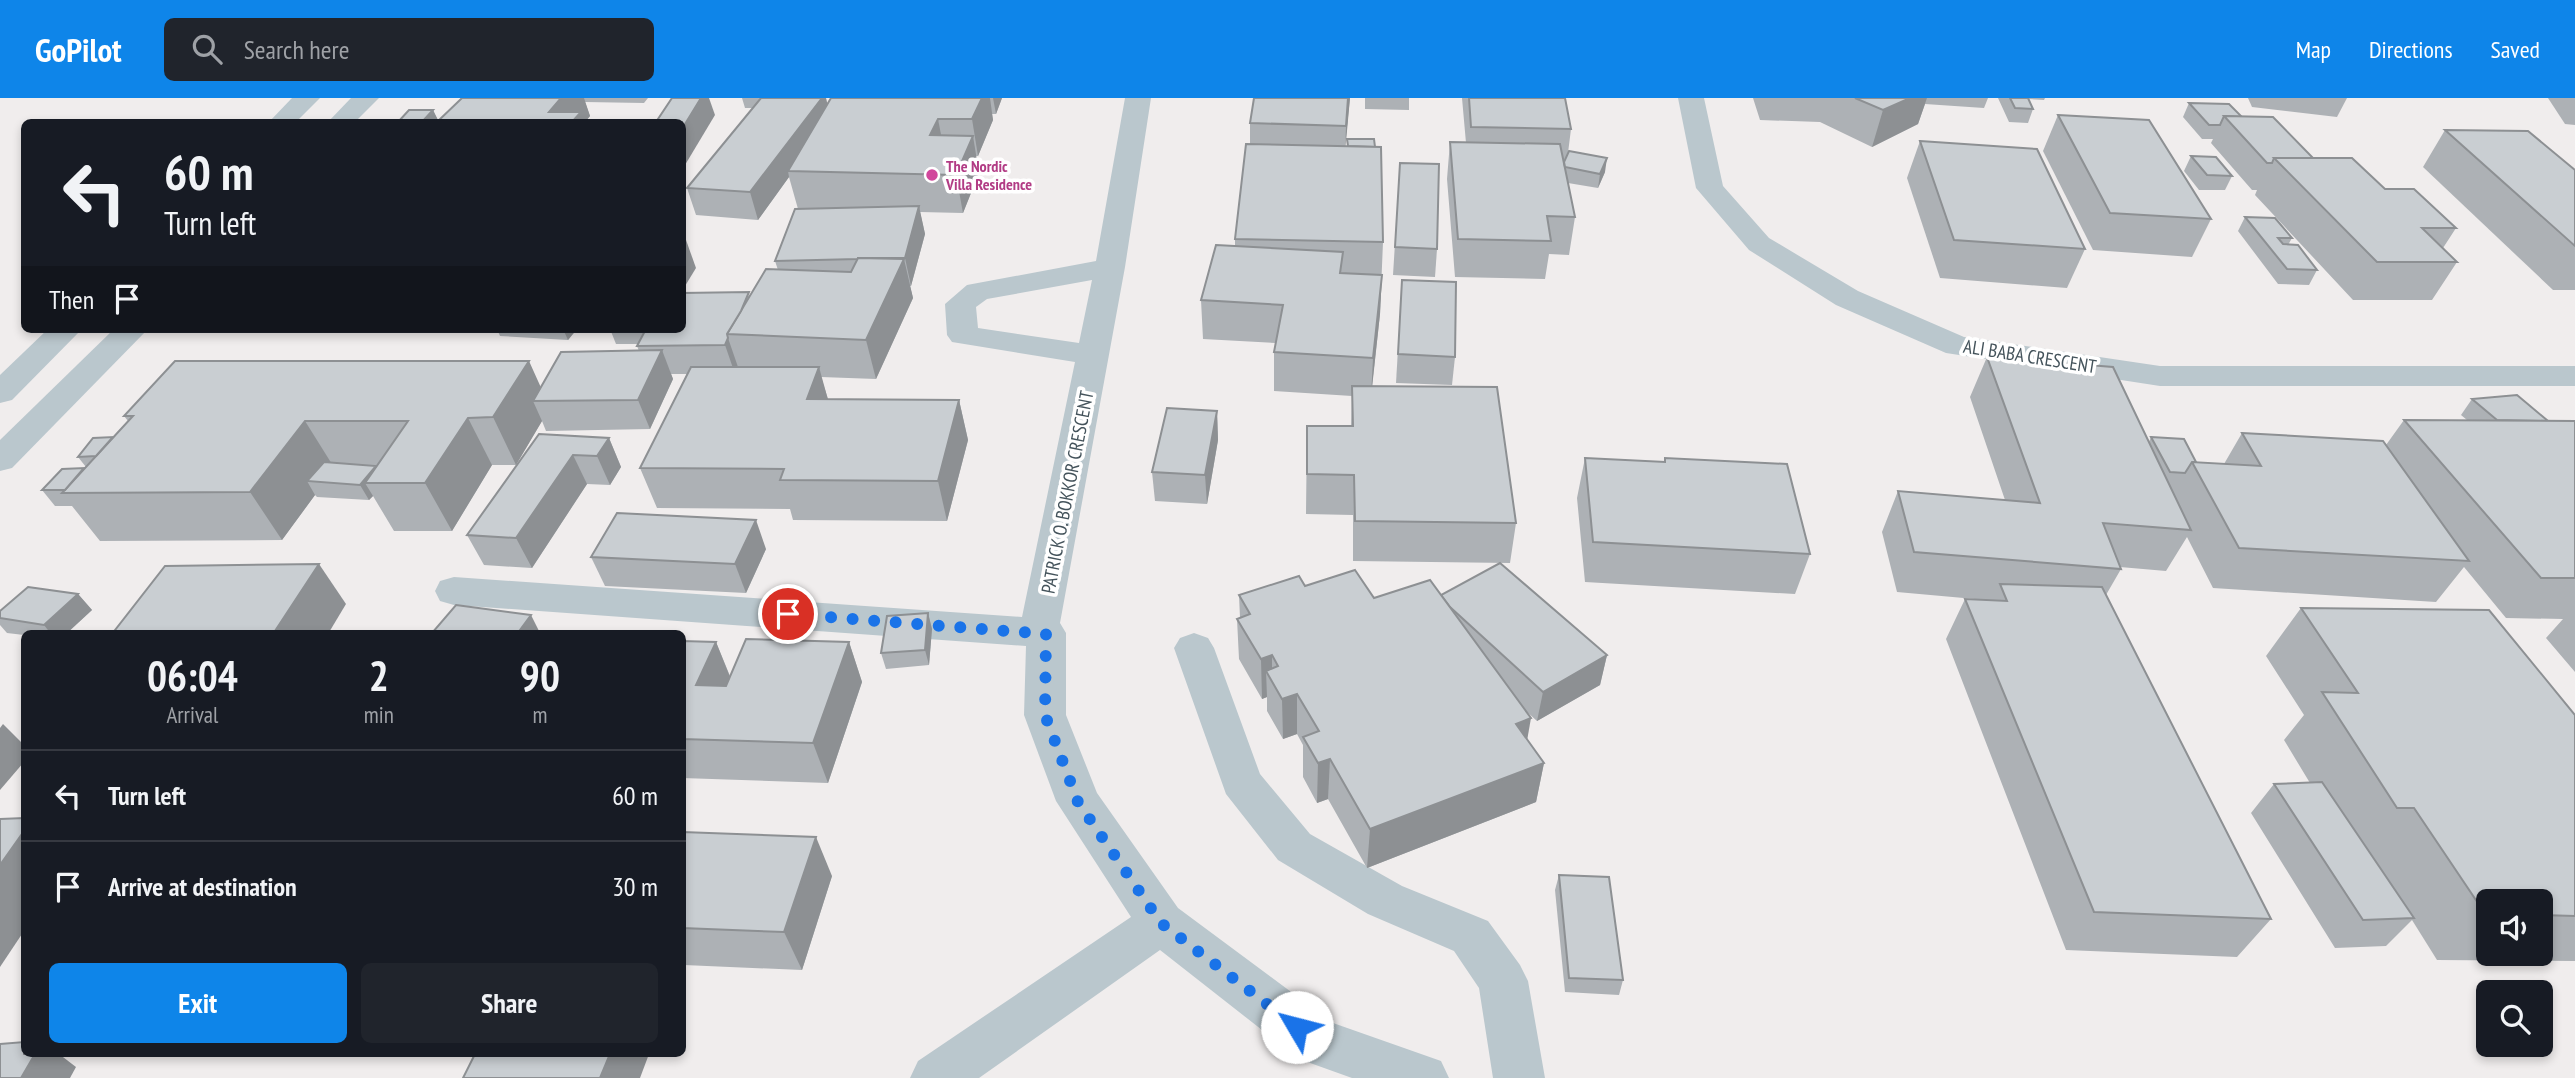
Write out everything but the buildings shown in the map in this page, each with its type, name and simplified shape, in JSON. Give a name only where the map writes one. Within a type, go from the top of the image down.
[{"type":"street","points":[[285,119],[307,98]]},
{"type":"street","points":[[344,119],[366,98]]},
{"type":"street","name":"PATRICK O. BOKKOR CRESCENT","points":[[1138,98],[1110,267],[1040,631],[1046,634],[1045,715],[1078,802],[1161,923],[1317,1042],[1423,1078]]},
{"type":"street","name":"ALI BABA CRESCENT","points":[[1691,98],[1710,188],[1759,244],[1847,298],[1957,346],[2160,376],[2575,376]]},
{"type":"street","points":[[1093,355],[963,335],[960,304],[978,291],[1110,267]]},
{"type":"street","points":[[0,393],[62,333]]},
{"type":"street","points":[[0,460],[128,333]]},
{"type":"street","points":[[454,591],[1046,634]]},
{"type":"street","points":[[1194,648],[1241,782],[1294,848],[1385,900],[1471,936],[1503,981],[1519,1078]]},
{"type":"street","points":[[936,1078],[1161,923]]},
{"type":"place","name":"The Nordic Villa Residence","points":[[932,175]]},
{"type":"route","points":[[788,614],[1046,634],[1045,715],[1078,802],[1161,923],[1297,1027]]}]
